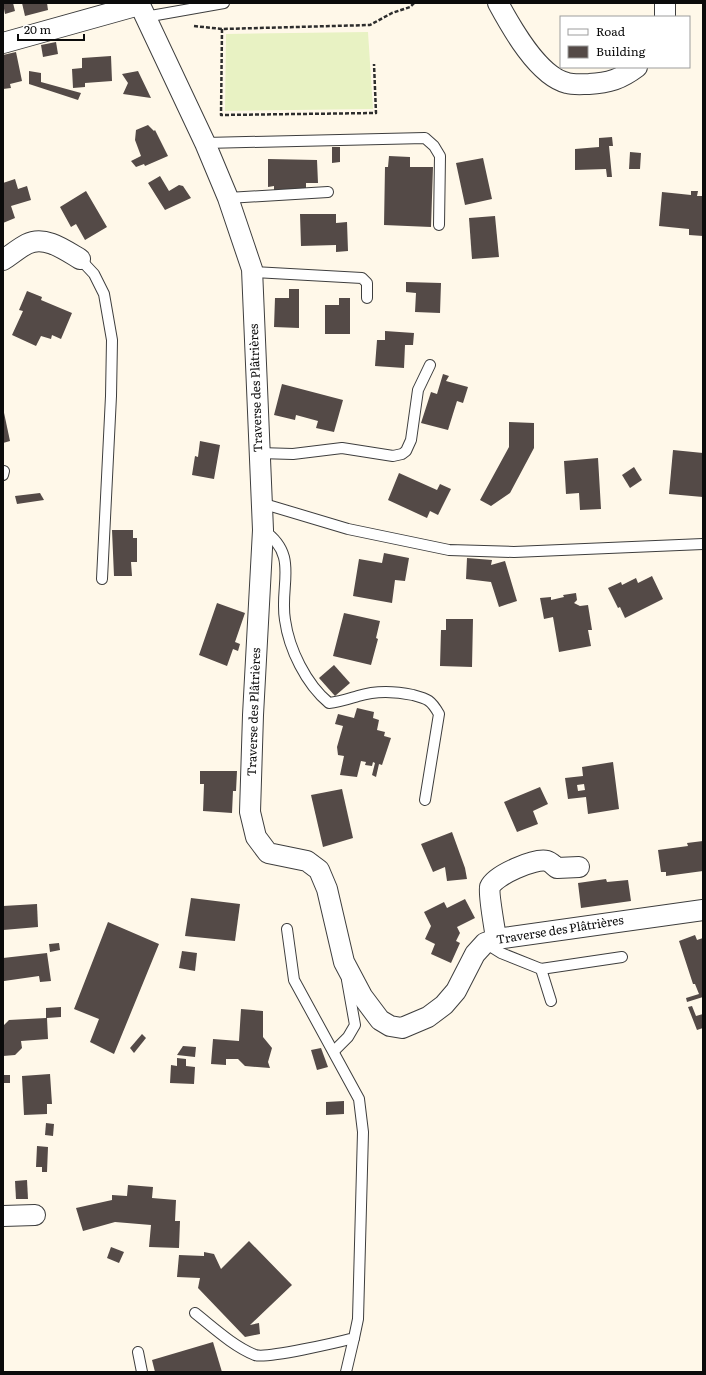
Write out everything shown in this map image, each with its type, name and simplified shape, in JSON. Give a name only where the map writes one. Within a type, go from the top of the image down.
[{"type":"street","points":[[498,3],[518,39],[532,57],[548,72],[566,83],[578,85],[601,84],[622,78],[636,68]]},
{"type":"street","points":[[665,3],[665,16]]},
{"type":"street","points":[[3,43],[141,8]]},
{"type":"street","name":"Traverse des Plâtrières","points":[[141,8],[205,143],[228,198],[252,272],[258,453],[263,530],[253,715],[250,812],[256,836],[268,853],[307,861],[319,870],[327,889],[344,962],[362,996],[380,1020],[390,1026],[402,1028],[428,1017],[444,1005],[456,991],[474,954],[490,941],[703,910]]},
{"type":"street","points":[[3,260],[28,243],[44,241],[59,246],[80,259]]},
{"type":"street","points":[[490,941],[490,888],[495,879],[538,861],[548,861],[557,868],[579,867]]},
{"type":"street","points":[[3,1216],[35,1215]]},
{"type":"lane","points":[[141,8],[224,3]]},
{"type":"lane","points":[[205,143],[425,138],[434,146],[440,156],[439,225]]},
{"type":"lane","points":[[228,198],[328,192]]},
{"type":"lane","points":[[80,259],[94,274],[104,294],[112,340],[111,396],[102,579]]},
{"type":"lane","points":[[252,272],[362,278],[367,283],[367,298]]},
{"type":"lane","points":[[258,453],[293,454],[342,448],[393,456],[402,454],[406,451],[411,440],[418,390],[430,365]]},
{"type":"lane","points":[[261,503],[348,529],[449,550],[514,552],[703,544]]},
{"type":"lane","points":[[263,530],[273,537],[282,547],[286,573],[284,620],[301,666],[308,681],[318,694],[329,702],[343,702],[358,696],[379,692],[397,691],[424,698],[433,703],[439,714],[425,800]]},
{"type":"lane","points":[[287,929],[294,980],[359,1099],[364,1132],[358,1319],[346,1372]]},
{"type":"lane","points":[[490,941],[501,953],[541,969],[622,956]]},
{"type":"lane","points":[[334,1051],[348,1037],[355,1025],[344,962]]},
{"type":"lane","points":[[541,969],[551,1001]]},
{"type":"lane","points":[[195,1313],[238,1346],[257,1356],[320,1346],[354,1338]]},
{"type":"lane","points":[[138,1352],[142,1372]]},
{"type":"path","points":[[190,26],[222,29],[370,25],[392,12],[410,7],[414,3]]},
{"type":"path","points":[[222,29],[221,115],[376,113],[374,64]]},
{"type":"green space","points":[[368,32],[373,109],[225,111],[226,34]]},
{"type":"building","points":[[3,3],[13,3],[15,11],[5,14]]},
{"type":"building","points":[[22,3],[47,3],[48,10],[25,16]]},
{"type":"building","points":[[56,42],[58,54],[43,57],[41,45]]},
{"type":"building","points":[[16,52],[22,81],[10,84],[11,88],[3,89],[3,55]]},
{"type":"building","points":[[111,56],[112,81],[85,83],[85,87],[73,88],[72,69],[82,68],[82,58]]},
{"type":"building","points":[[29,71],[41,73],[41,82],[81,93],[78,100],[29,84]]},
{"type":"building","points":[[138,71],[151,98],[123,94],[128,83],[122,74]]},
{"type":"building","points":[[148,125],[154,131],[155,130],[168,156],[145,166],[144,164],[136,167],[131,161],[141,156],[135,140],[136,130]]},
{"type":"building","points":[[612,137],[613,146],[609,146],[612,177],[607,177],[606,169],[575,170],[575,149],[599,147],[599,138]]},
{"type":"building","points":[[332,147],[340,147],[340,162],[332,163]]},
{"type":"building","points":[[630,152],[641,153],[640,169],[629,169]]},
{"type":"building","points":[[389,156],[410,157],[410,167],[433,167],[431,227],[384,225],[385,167],[388,167]]},
{"type":"building","points":[[483,158],[492,199],[465,205],[456,163]]},
{"type":"building","points":[[268,159],[317,160],[318,183],[306,183],[306,191],[274,191],[274,186],[268,187]]},
{"type":"building","points":[[160,176],[169,191],[179,185],[183,186],[191,198],[165,210],[148,183]]},
{"type":"building","points":[[15,179],[18,189],[27,186],[31,200],[11,206],[15,218],[3,223],[3,183]]},
{"type":"building","points":[[86,191],[107,227],[85,240],[76,224],[71,227],[60,207]]},
{"type":"building","points":[[691,191],[698,191],[697,196],[703,196],[703,236],[689,235],[689,229],[659,226],[662,192],[691,195]]},
{"type":"building","points":[[300,214],[336,214],[336,223],[347,222],[348,251],[336,252],[336,245],[301,246]]},
{"type":"building","points":[[495,216],[499,257],[472,259],[469,218]]},
{"type":"building","points":[[406,282],[441,283],[440,313],[415,312],[416,293],[406,292]]},
{"type":"building","points":[[289,289],[299,289],[299,328],[274,327],[275,298],[289,298]]},
{"type":"building","points":[[27,291],[42,297],[41,300],[72,313],[61,339],[52,335],[51,339],[41,336],[36,346],[12,335],[23,311],[19,310]]},
{"type":"building","points":[[339,298],[350,298],[350,334],[325,334],[325,305],[339,305]]},
{"type":"building","points":[[385,331],[414,333],[413,345],[405,345],[404,368],[375,366],[377,340],[385,340]]},
{"type":"building","points":[[443,374],[449,376],[446,381],[468,387],[463,403],[457,401],[448,430],[421,423],[431,392],[437,394]]},
{"type":"building","points":[[282,384],[343,400],[334,432],[316,428],[318,421],[296,415],[295,420],[274,415]]},
{"type":"building","points":[[3,408],[10,441],[3,443]]},
{"type":"building","points":[[509,422],[534,423],[534,448],[510,493],[491,506],[480,500],[509,447]]},
{"type":"building","points":[[200,441],[220,445],[214,479],[192,475],[195,456],[198,457]]},
{"type":"building","points":[[673,450],[703,453],[703,497],[669,494]]},
{"type":"building","points":[[598,458],[601,509],[580,510],[579,493],[566,494],[564,461]]},
{"type":"building","points":[[634,467],[642,480],[630,488],[622,475]]},
{"type":"building","points":[[399,473],[437,490],[440,484],[451,489],[438,515],[430,511],[427,518],[388,500]]},
{"type":"building","points":[[40,493],[44,500],[17,504],[15,496]]},
{"type":"building","points":[[112,530],[133,530],[133,538],[137,538],[137,562],[131,562],[132,576],[114,576]]},
{"type":"building","points":[[384,553],[409,558],[405,581],[395,580],[392,603],[353,596],[359,559],[382,563]]},
{"type":"building","points":[[467,558],[492,560],[491,565],[505,561],[517,601],[499,607],[491,582],[466,579]]},
{"type":"building","points":[[652,576],[663,599],[625,618],[608,588],[621,582],[622,585],[636,578],[638,583]]},
{"type":"building","points":[[576,593],[577,600],[574,603],[580,606],[588,605],[592,630],[588,630],[591,646],[559,652],[553,617],[544,619],[540,598],[551,597],[551,600],[564,597],[563,595]]},
{"type":"building","points":[[217,603],[245,613],[235,642],[240,644],[238,651],[233,649],[227,666],[199,655]]},
{"type":"building","points":[[344,613],[380,621],[376,638],[378,639],[371,665],[333,656]]},
{"type":"building","points":[[446,619],[473,619],[472,667],[440,666],[441,630],[446,630]]},
{"type":"building","points":[[334,665],[350,683],[335,696],[319,678]]},
{"type":"building","points":[[357,708],[374,712],[373,718],[379,720],[377,730],[385,732],[384,736],[391,738],[382,765],[379,764],[376,777],[372,775],[375,763],[373,762],[372,766],[365,765],[366,762],[361,761],[357,777],[340,775],[344,756],[338,755],[337,747],[343,726],[335,724],[338,714],[354,718]]},
{"type":"building","points":[[613,762],[619,809],[588,814],[586,797],[568,799],[565,778],[583,776],[582,767]],"holes":[[[584,784],[585,790],[578,791],[577,785]]]},
{"type":"building","points":[[200,771],[237,771],[236,791],[233,791],[232,813],[203,811],[204,784],[200,784]]},
{"type":"building","points":[[540,787],[548,804],[533,811],[538,824],[517,832],[504,802]]},
{"type":"building","points":[[342,789],[353,838],[323,847],[311,795]]},
{"type":"building","points":[[452,832],[465,868],[467,879],[447,881],[445,867],[433,872],[421,844]]},
{"type":"building","points":[[703,841],[703,871],[666,876],[666,872],[661,872],[658,850],[688,846],[687,843]]},
{"type":"building","points":[[606,879],[607,882],[628,880],[631,901],[581,908],[578,883]]},
{"type":"building","points":[[191,898],[240,904],[235,941],[185,936]]},
{"type":"building","points":[[465,899],[475,918],[457,927],[460,933],[456,941],[460,943],[451,963],[431,954],[435,944],[425,939],[431,926],[424,912],[444,902],[447,908]]},
{"type":"building","points":[[37,904],[38,927],[3,930],[3,906]]},
{"type":"building","points":[[108,922],[159,944],[114,1054],[90,1042],[99,1019],[74,1009]]},
{"type":"building","points":[[695,935],[697,940],[703,938],[703,997],[687,1002],[686,998],[699,994],[695,984],[693,984],[679,941]]},
{"type":"building","points":[[59,943],[60,950],[50,952],[49,944]]},
{"type":"building","points":[[182,951],[197,953],[195,971],[179,968]]},
{"type":"building","points":[[47,953],[51,981],[40,982],[39,976],[4,981],[3,958]]},
{"type":"building","points":[[692,1006],[696,1016],[703,1014],[703,1028],[697,1030],[688,1007]]},
{"type":"building","points":[[61,1007],[61,1017],[47,1018],[48,1039],[21,1041],[22,1048],[15,1055],[3,1056],[3,1026],[9,1020],[46,1018],[46,1008]]},
{"type":"building","points":[[241,1009],[263,1011],[263,1037],[272,1048],[268,1062],[270,1068],[245,1066],[238,1059],[226,1059],[226,1065],[211,1064],[213,1039],[239,1041]]},
{"type":"building","points":[[142,1034],[146,1038],[134,1053],[130,1048]]},
{"type":"building","points":[[183,1046],[196,1047],[195,1057],[177,1055]]},
{"type":"building","points":[[321,1048],[328,1067],[317,1070],[311,1050]]},
{"type":"building","points":[[177,1058],[186,1059],[186,1066],[195,1067],[194,1084],[170,1083],[171,1065],[177,1066]]},
{"type":"building","points":[[50,1074],[52,1104],[47,1104],[47,1114],[24,1115],[22,1076]]},
{"type":"building","points":[[3,1075],[10,1075],[10,1083],[3,1083]]},
{"type":"building","points":[[344,1101],[344,1114],[326,1115],[326,1102]]},
{"type":"building","points":[[46,1123],[54,1124],[53,1136],[45,1135]]},
{"type":"building","points":[[37,1146],[48,1147],[47,1172],[42,1172],[42,1167],[36,1167]]},
{"type":"building","points":[[27,1180],[28,1199],[16,1199],[15,1181]]},
{"type":"building","points":[[128,1185],[153,1187],[152,1198],[176,1200],[175,1221],[180,1221],[179,1248],[149,1247],[151,1225],[115,1222],[83,1231],[76,1208],[112,1200],[112,1195],[127,1196]]},
{"type":"building","points":[[249,1241],[292,1285],[250,1325],[259,1323],[260,1334],[245,1337],[198,1288],[200,1278],[177,1277],[179,1255],[204,1256],[204,1252],[214,1254],[221,1269]]},
{"type":"building","points":[[111,1247],[124,1252],[119,1263],[107,1258]]},
{"type":"building","points":[[213,1342],[222,1372],[155,1372],[152,1360]]}]
